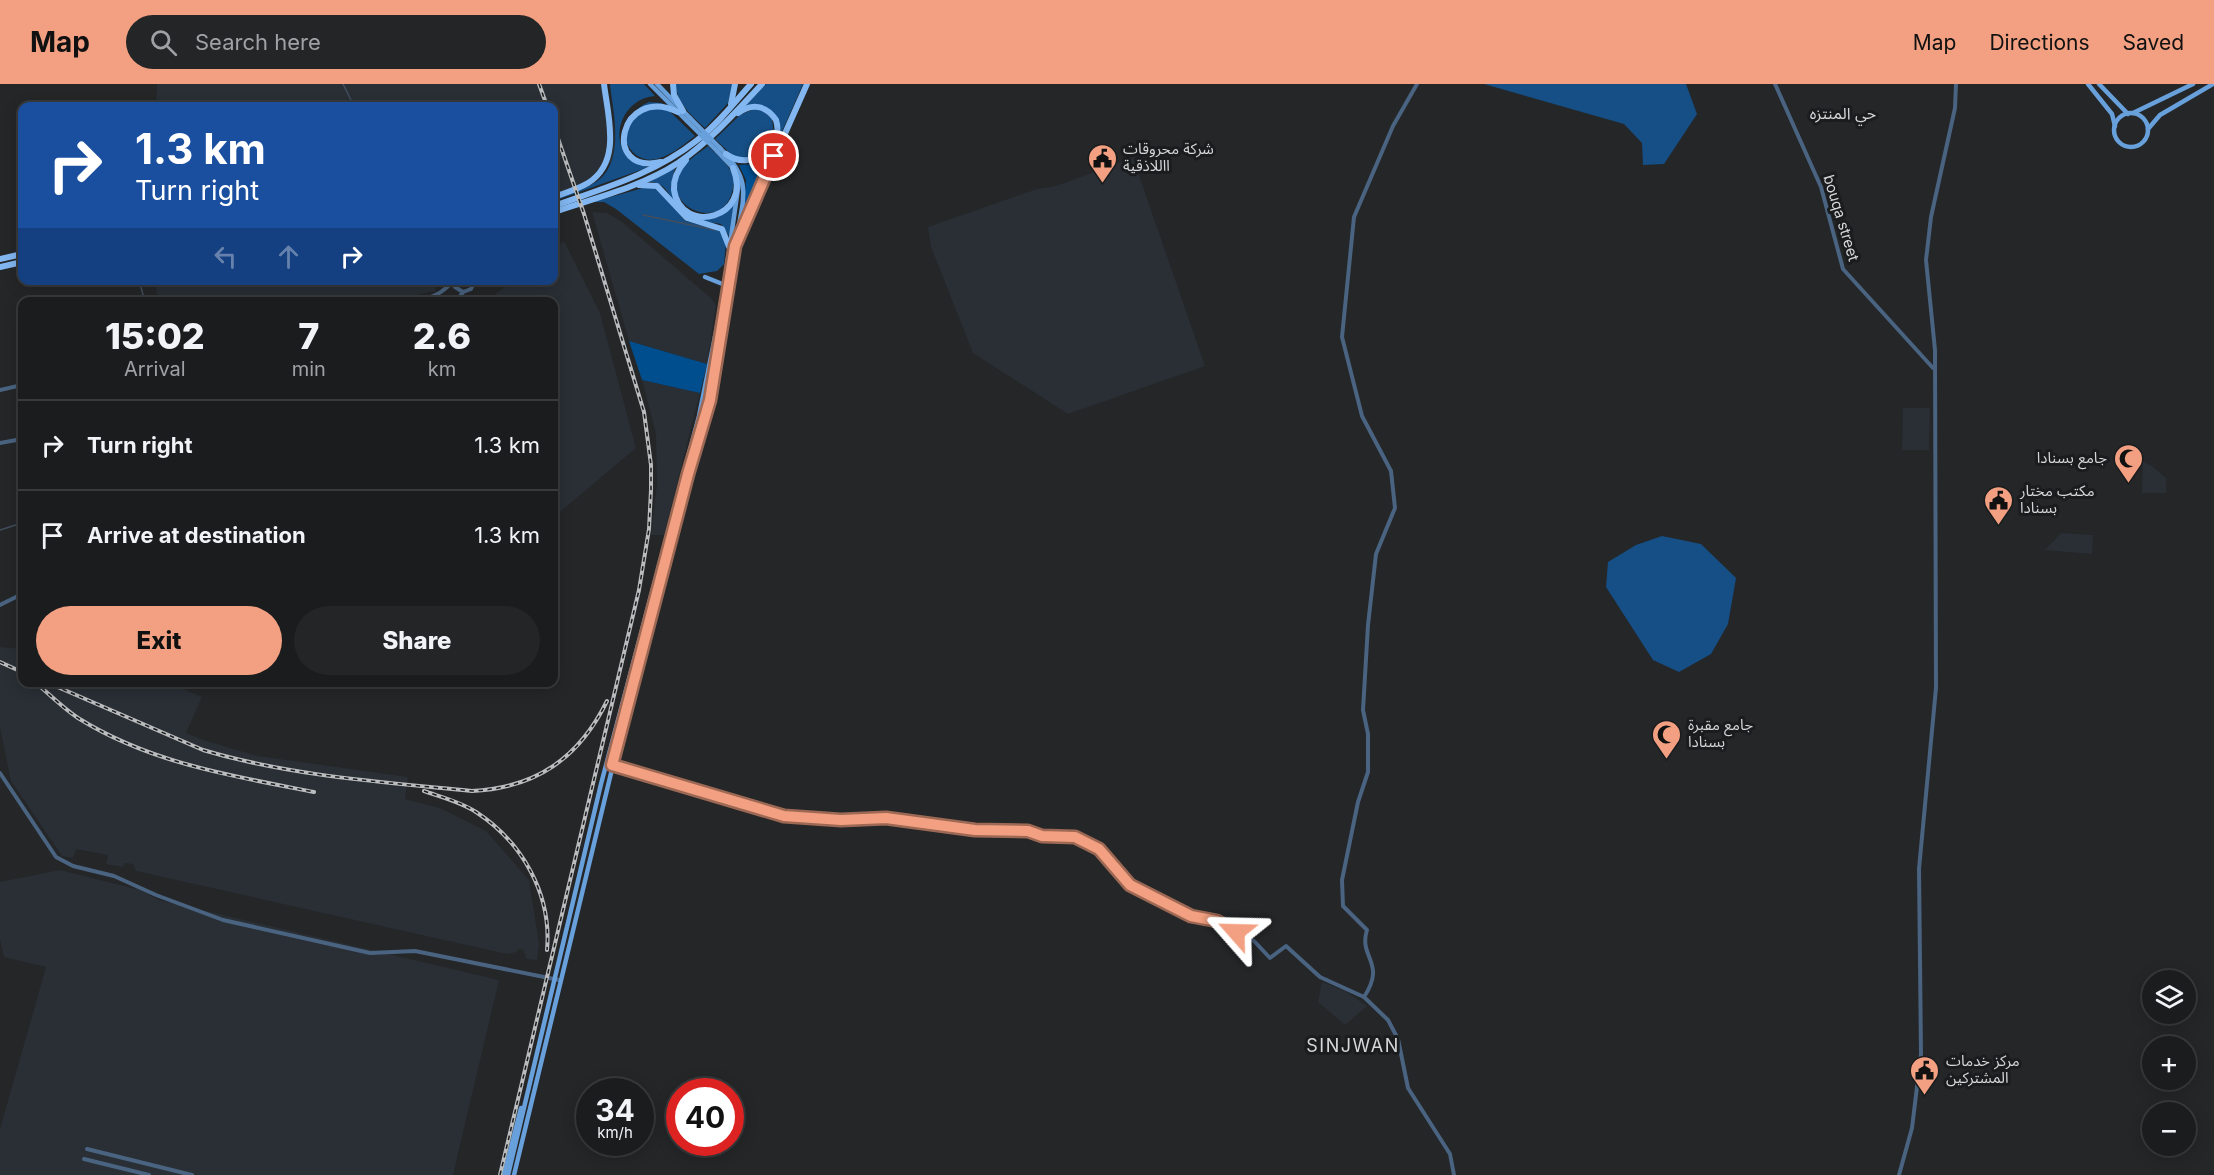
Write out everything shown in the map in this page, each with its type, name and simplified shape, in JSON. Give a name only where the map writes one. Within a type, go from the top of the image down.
[{"type":"highway","points":[[558,195],[588,184],[605,167],[611,146],[604,84]]},
{"type":"highway","points":[[673,84],[675,100],[681,112]]},
{"type":"highway","points":[[724,114],[733,98],[735,84]]},
{"type":"highway","points":[[558,205],[640,175],[673,158],[699,139],[752,84]]},
{"type":"highway","points":[[724,125],[762,84]]},
{"type":"highway","points":[[733,248],[807,84]]},
{"type":"highway","points":[[654,99],[664,101],[681,112]]},
{"type":"highway","points":[[643,101],[626,115],[622,133],[626,145],[633,155],[645,161],[657,163],[673,158]]},
{"type":"highway","points":[[726,154],[739,162],[753,160],[773,144],[778,130],[771,114],[758,107],[744,109],[724,125],[681,166],[675,179],[677,198],[686,210],[704,217],[718,215],[726,210],[737,193],[733,168]]},
{"type":"highway","points":[[558,211],[627,187],[677,163],[704,143]]},
{"type":"highway","points":[[627,187],[649,183],[657,186],[687,219],[722,229],[733,248]]},
{"type":"highway","points":[[0,258],[18,255]]},
{"type":"highway","points":[[0,267],[18,263]]},
{"type":"main road","points":[[650,84],[688,119],[733,168],[739,191],[733,248]]},
{"type":"main road","points":[[657,84],[681,112]]},
{"type":"main road","points":[[2088,84],[2112,114],[2119,141],[2132,147],[2142,143],[2148,129],[2160,115],[2213,84]]},
{"type":"main road","points":[[2099,84],[2130,114],[2145,120],[2148,129]]},
{"type":"main road","points":[[2115,127],[2120,118],[2144,110],[2193,84]]},
{"type":"main road","points":[[506,1175],[518,1115],[527,1094],[688,474],[710,400],[744,186],[739,170],[726,154],[718,150]]},
{"type":"main road","points":[[705,277],[727,285]]},
{"type":"main road","points":[[514,1175],[601,784],[699,416],[727,285]]},
{"type":"street","points":[[1364,997],[1372,985],[1375,969],[1364,941],[1367,930],[1343,906],[1342,880],[1358,802],[1368,772],[1368,734],[1363,710],[1368,626],[1376,554],[1395,508],[1391,471],[1362,416],[1341,337],[1354,217],[1393,126],[1418,84]]},
{"type":"street","name":"bouqa street","points":[[1775,84],[1821,187],[1843,269],[1934,369]]},
{"type":"street","points":[[1899,1175],[1911,1128],[1921,1054],[1919,868],[1936,688],[1935,350],[1926,260],[1931,217],[1955,108],[1956,84]]},
{"type":"street","points":[[433,297],[448,285]]},
{"type":"street","points":[[454,285],[463,292]]},
{"type":"street","points":[[460,297],[473,285]]},
{"type":"street","points":[[0,390],[18,386]]},
{"type":"street","points":[[0,443],[18,440]]},
{"type":"street","points":[[0,605],[18,596]]},
{"type":"street","points":[[612,765],[784,816],[841,820],[886,818],[975,830],[1028,831],[1042,836],[1075,837],[1099,849],[1130,885],[1191,916],[1217,921],[1254,940],[1270,958],[1287,946],[1320,977],[1364,997],[1388,1020],[1398,1039],[1408,1088],[1450,1154],[1454,1175]]},
{"type":"street","points":[[0,773],[56,857],[73,866],[114,876],[156,895],[223,920],[370,953],[414,951],[556,980]]},
{"type":"street","points":[[87,1149],[192,1175]]},
{"type":"street","points":[[84,1159],[149,1175]]},
{"type":"shaded area","points":[[157,84],[605,84],[616,134],[615,158],[595,181],[558,194],[558,102],[156,102]]},
{"type":"shaded area","points":[[610,84],[644,84],[655,96],[641,100],[630,108],[623,118],[620,143],[625,154],[635,162],[649,167],[558,200],[596,182],[605,173],[614,150],[615,122]]},
{"type":"shaded area","points":[[675,84],[732,84],[728,103],[705,128],[682,103]]},
{"type":"shaded area","points":[[766,84],[803,84],[780,136],[778,122],[770,111],[759,105],[745,106]]},
{"type":"shaded area","points":[[1484,84],[1686,84],[1697,114],[1664,164],[1643,165],[1642,143],[1624,124]]},
{"type":"shaded area","points":[[649,102],[661,103],[695,136],[677,150],[658,159],[648,160],[639,157],[631,150],[624,138],[631,116]]},
{"type":"shaded area","points":[[754,109],[763,111],[772,119],[774,135],[763,150],[746,160],[732,155],[715,139],[740,115]]},
{"type":"shaded area","points":[[708,146],[728,166],[734,183],[726,204],[717,211],[706,213],[685,204],[678,195],[676,184],[683,167]]},
{"type":"shaded area","points":[[775,147],[743,217],[746,180],[739,165],[753,164]]},
{"type":"shaded area","points":[[1133,158],[1205,366],[1068,414],[973,353],[931,247],[928,227],[1037,189],[1056,186]]},
{"type":"shaded area","points":[[675,168],[672,183],[675,196],[680,206],[689,214],[700,218],[712,218],[724,213],[735,203],[729,236],[721,224],[687,217],[677,208],[662,186],[649,182]]},
{"type":"shaded area","points":[[650,186],[663,193],[685,221],[723,233],[726,242],[724,264],[717,271],[699,274],[616,209],[604,202],[593,202]]},
{"type":"shaded area","points":[[592,212],[607,213],[621,221],[712,299],[716,306],[707,364],[629,341]]},
{"type":"shaded area","points":[[564,241],[600,313],[636,448],[558,514],[558,297],[491,297],[508,285],[558,285],[558,246]]},
{"type":"shaded area","points":[[155,285],[436,285],[435,291],[408,297],[158,297]]},
{"type":"shaded area","points":[[629,341],[707,364],[700,393],[642,380]]},
{"type":"shaded area","points":[[642,380],[700,393],[664,535],[651,535],[657,484],[656,434]]},
{"type":"shaded area","points":[[1903,408],[1930,408],[1929,450],[1902,450]]},
{"type":"shaded area","points":[[2143,462],[2152,466],[2166,478],[2166,493],[2142,493]]},
{"type":"shaded area","points":[[2061,533],[2093,535],[2092,554],[2045,550]]},
{"type":"shaded area","points":[[1662,536],[1701,544],[1736,578],[1728,624],[1711,654],[1679,672],[1653,660],[1606,587],[1608,562],[1636,545]]},
{"type":"shaded area","points":[[0,647],[18,649],[18,687],[178,687],[202,697],[186,733],[206,741],[258,756],[408,777],[405,799],[440,808],[486,831],[529,880],[539,944],[537,960],[526,959],[524,950],[518,949],[517,952],[507,954],[136,871],[133,864],[124,863],[123,867],[106,864],[108,855],[76,849],[73,858],[62,856],[11,781],[0,728]]},
{"type":"shaded area","points":[[60,870],[140,890],[159,900],[499,980],[453,1175],[0,1175],[0,1129],[46,967],[4,957],[0,940],[0,882]]},
{"type":"shaded area","points":[[1322,982],[1345,991],[1367,1006],[1345,1025],[1318,1002]]},
{"type":"waterway","points":[[343,84],[352,102]]},
{"type":"waterway","points":[[643,215],[715,230]]},
{"type":"waterway","points":[[140,285],[144,297]]},
{"type":"waterway","points":[[0,530],[18,524]]},
{"type":"railway","points":[[539,84],[546,102]]},
{"type":"railway","points":[[500,1175],[639,590],[649,529],[651,465],[644,412],[584,214],[558,139]]},
{"type":"railway","points":[[0,662],[18,670]]},
{"type":"railway","points":[[41,687],[78,718],[134,746],[192,766],[314,792]]},
{"type":"railway","points":[[58,687],[203,750],[236,759],[336,777],[472,791],[516,784],[553,766],[583,739],[607,701]]},
{"type":"railway","points":[[424,791],[470,808],[492,824],[520,854],[539,890],[547,929],[547,950]]},
{"type":"place","name":"شركة محروقات االلاذقية","points":[[1102,184]]},
{"type":"place","name":"جامع بسنادا","points":[[2128,484]]},
{"type":"place","name":"مكتب مختار بسنادا","points":[[1999,526]]},
{"type":"place","name":"جامع مقبرة بسنادا","points":[[1667,760]]},
{"type":"place","name":"مركز خدمات المشتركين","points":[[1925,1096]]},
{"type":"district","name":"حي المنتزه","points":[[1843,113]]},
{"type":"district","name":"SINJWAN","points":[[1353,1046]]},
{"type":"route","points":[[774,156],[735,246],[710,400],[688,474],[612,765],[784,816],[841,820],[886,818],[975,830],[1028,831],[1042,836],[1075,837],[1099,849],[1119,869],[1130,885],[1191,916],[1217,921],[1236,932]]}]
